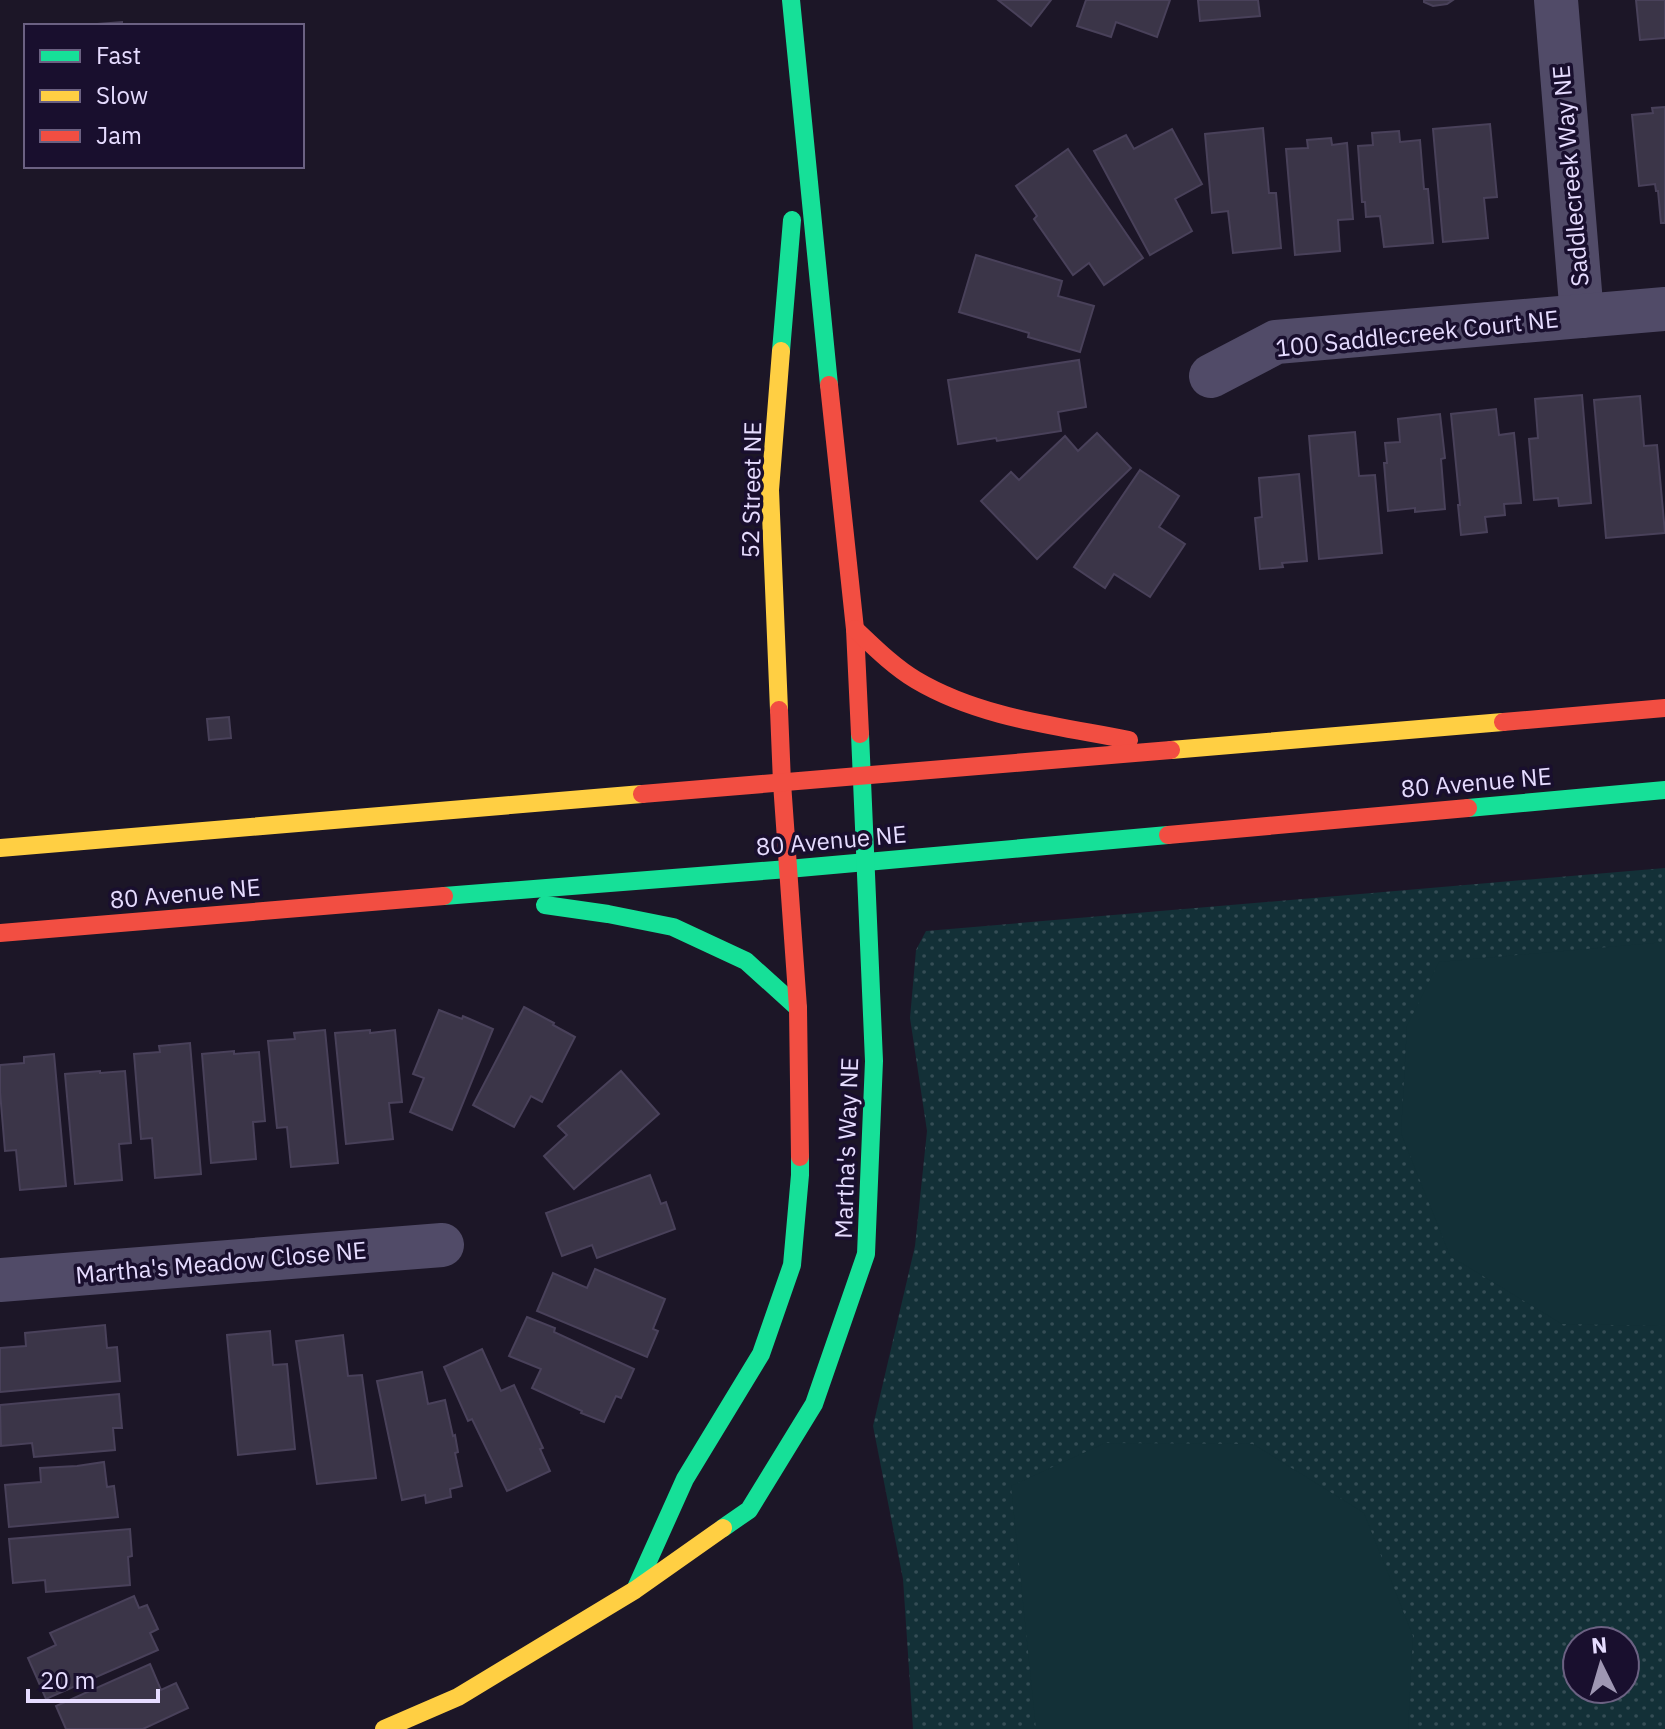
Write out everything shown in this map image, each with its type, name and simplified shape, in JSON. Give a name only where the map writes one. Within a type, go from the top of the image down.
[{"type":"main road","name":"52 Street NE","points":[[791,0],[855,629],[866,861]]},
{"type":"main road","name":"52 Street NE","points":[[788,869],[770,490],[801,113]]},
{"type":"main road","points":[[855,629],[891,662],[926,686],[990,712],[1179,750]]},
{"type":"main road","points":[[0,848],[1665,708]]},
{"type":"main road","name":"80 Avenue NE","points":[[0,933],[788,869],[1665,790]]},
{"type":"main road","name":"Martha's Way NE","points":[[384,1729],[458,1697],[635,1590],[749,1510],[814,1404],[866,1254],[874,1061],[866,861]]},
{"type":"main road","name":"Martha's Way NE","points":[[635,1590],[685,1479],[761,1354],[792,1265],[800,1175],[798,1008],[788,869]]},
{"type":"main road","points":[[464,894],[608,914],[673,927],[746,961],[798,1008]]},
{"type":"street","name":"Saddlecreek Way NE","points":[[1556,0],[1582,316],[1665,309]]},
{"type":"street","name":"100 Saddlecreek Court NE","points":[[1211,376],[1276,342],[1582,316]]},
{"type":"street","name":"Martha's Meadow Close NE","points":[[0,1280],[442,1245]]},
{"type":"green space","points":[[1665,868],[1665,1729],[913,1729],[903,1579],[873,1426],[915,1246],[927,1131],[910,1018],[916,950],[926,931]]},
{"type":"green space","points":[[1665,942],[1665,1326],[1562,1324],[1450,1256],[1401,1133],[1407,1026],[1439,962]]},
{"type":"green space","points":[[1105,1443],[1253,1444],[1364,1513],[1413,1636],[1408,1729],[1036,1729],[1011,1486]]},
{"type":"building","points":[[998,0],[1051,0],[1031,26]]},
{"type":"building","points":[[1086,0],[1170,0],[1157,37],[1116,22],[1111,37],[1077,26]]},
{"type":"building","points":[[1198,0],[1258,0],[1260,16],[1200,21]]},
{"type":"building","points":[[1424,0],[1453,0],[1433,6]]},
{"type":"building","points":[[1636,0],[1665,0],[1665,38],[1640,40]]},
{"type":"building","points":[[1665,107],[1665,223],[1661,223],[1655,184],[1639,186],[1632,115],[1653,113],[1652,108]]},
{"type":"building","points":[[1490,124],[1497,197],[1484,198],[1488,238],[1443,242],[1433,129]]},
{"type":"building","points":[[1263,128],[1269,193],[1276,193],[1281,248],[1233,253],[1228,211],[1212,213],[1205,134]]},
{"type":"building","points":[[1172,129],[1202,184],[1175,199],[1192,231],[1150,255],[1094,151],[1126,135],[1134,149]]},
{"type":"building","points":[[1399,131],[1400,142],[1420,140],[1433,243],[1384,247],[1380,216],[1366,217],[1358,146],[1373,145],[1372,133]]},
{"type":"building","points":[[1331,138],[1332,145],[1347,143],[1353,219],[1338,220],[1340,251],[1295,255],[1286,149],[1308,148],[1307,140]]},
{"type":"building","points":[[1068,149],[1143,258],[1104,285],[1089,263],[1073,275],[1034,219],[1037,216],[1016,186]]},
{"type":"building","points":[[976,255],[1062,281],[1058,296],[1094,306],[1080,352],[959,312]]},
{"type":"building","points":[[1079,360],[1086,407],[1058,412],[1061,431],[958,444],[948,380]]},
{"type":"building","points":[[1582,395],[1591,503],[1559,506],[1558,498],[1534,500],[1529,439],[1538,438],[1535,399]]},
{"type":"building","points":[[1640,396],[1644,446],[1657,445],[1665,533],[1606,538],[1594,400]]},
{"type":"building","points":[[1496,409],[1499,435],[1514,433],[1521,503],[1504,504],[1505,515],[1485,517],[1487,532],[1461,535],[1451,414]]},
{"type":"building","points":[[1440,414],[1445,458],[1441,459],[1445,509],[1388,511],[1385,443],[1400,442],[1398,419]]},
{"type":"building","points":[[1355,432],[1359,476],[1375,475],[1382,553],[1319,559],[1309,436]]},
{"type":"building","points":[[1097,433],[1131,468],[1037,559],[981,501],[1011,472],[1019,480],[1065,436],[1078,451]]},
{"type":"building","points":[[1140,470],[1179,496],[1159,527],[1185,544],[1150,597],[1114,574],[1105,588],[1074,567]]},
{"type":"building","points":[[1299,474],[1307,561],[1260,569],[1255,518],[1262,517],[1259,478]]},
{"type":"building","points":[[229,717],[231,738],[209,740],[207,719]]},
{"type":"building","points":[[524,1007],[575,1037],[542,1102],[531,1096],[514,1127],[473,1105]]},
{"type":"building","points":[[439,1010],[493,1029],[452,1130],[410,1112],[424,1078],[413,1074]]},
{"type":"building","points":[[325,1030],[338,1163],[291,1167],[287,1127],[277,1128],[268,1041],[295,1039],[294,1033]]},
{"type":"building","points":[[370,1030],[370,1033],[395,1030],[402,1102],[389,1103],[393,1139],[346,1144],[335,1033]]},
{"type":"building","points":[[190,1043],[201,1174],[155,1178],[152,1138],[141,1139],[134,1054],[160,1052],[159,1046]]},
{"type":"building","points":[[234,1051],[234,1054],[259,1052],[265,1121],[253,1122],[256,1159],[211,1163],[202,1054]]},
{"type":"building","points":[[54,1054],[66,1186],[20,1190],[16,1150],[5,1151],[0,1065],[24,1063],[24,1057]]},
{"type":"building","points":[[125,1071],[131,1143],[119,1144],[122,1180],[75,1184],[65,1074]]},
{"type":"building","points":[[621,1071],[659,1114],[574,1189],[544,1156],[567,1135],[558,1126]]},
{"type":"building","points":[[650,1175],[661,1204],[666,1202],[675,1229],[597,1258],[592,1245],[562,1256],[546,1213]]},
{"type":"building","points":[[595,1269],[665,1299],[653,1329],[658,1331],[647,1357],[537,1311],[553,1273],[587,1288]]},
{"type":"building","points":[[527,1317],[634,1369],[621,1398],[616,1396],[604,1422],[532,1388],[541,1369],[509,1356]]},
{"type":"building","points":[[105,1325],[107,1348],[117,1347],[120,1381],[0,1392],[0,1348],[26,1346],[25,1333]]},
{"type":"building","points":[[270,1331],[273,1365],[287,1364],[295,1449],[238,1455],[227,1335]]},
{"type":"building","points":[[343,1335],[348,1376],[362,1375],[376,1478],[317,1484],[296,1341]]},
{"type":"building","points":[[482,1349],[501,1391],[514,1385],[543,1448],[540,1449],[550,1471],[507,1491],[472,1419],[468,1421],[444,1367]]},
{"type":"building","points":[[422,1372],[428,1404],[445,1400],[455,1435],[458,1452],[455,1453],[462,1486],[450,1489],[451,1497],[426,1503],[425,1495],[402,1500],[377,1381]]},
{"type":"building","points":[[119,1394],[122,1428],[113,1428],[115,1450],[34,1457],[32,1443],[1,1446],[0,1405]]},
{"type":"building","points":[[104,1462],[107,1487],[114,1486],[118,1517],[9,1527],[5,1485],[41,1482],[40,1468]]},
{"type":"building","points":[[130,1529],[130,1585],[46,1592],[45,1580],[13,1583],[9,1539]]},
{"type":"building","points":[[134,1596],[139,1608],[147,1605],[158,1629],[150,1633],[158,1650],[46,1699],[28,1658],[56,1645],[50,1633]]},
{"type":"building","points":[[150,1664],[161,1690],[176,1683],[188,1708],[143,1729],[66,1729],[56,1706]]},
{"type":"traffic: fast","points":[[791,0],[829,385]]},
{"type":"traffic: fast","points":[[781,351],[792,220]]},
{"type":"traffic: fast","points":[[723,1528],[749,1510],[814,1404],[866,1254],[874,1061],[860,734]]},
{"type":"traffic: fast","points":[[1468,808],[1665,790]]},
{"type":"traffic: fast","points":[[444,896],[1168,835]]},
{"type":"traffic: fast","points":[[545,905],[673,927],[746,961],[798,1008]]},
{"type":"traffic: fast","points":[[636,1588],[685,1479],[761,1354],[792,1265],[800,1157]]},
{"type":"traffic: slow","points":[[779,710],[770,490],[781,351]]},
{"type":"traffic: slow","points":[[1171,750],[1503,722]]},
{"type":"traffic: slow","points":[[0,848],[642,794]]},
{"type":"traffic: slow","points":[[384,1729],[458,1697],[635,1590],[723,1528]]},
{"type":"traffic: jam","points":[[829,385],[855,629],[860,734]]},
{"type":"traffic: jam","points":[[855,629],[908,675],[941,693],[1020,719],[1129,740]]},
{"type":"traffic: jam","points":[[1503,722],[1665,708]]},
{"type":"traffic: jam","points":[[779,710],[798,1008],[800,1157]]},
{"type":"traffic: jam","points":[[642,794],[1171,750]]},
{"type":"traffic: jam","points":[[1168,835],[1468,808]]},
{"type":"traffic: jam","points":[[0,933],[444,896]]}]
